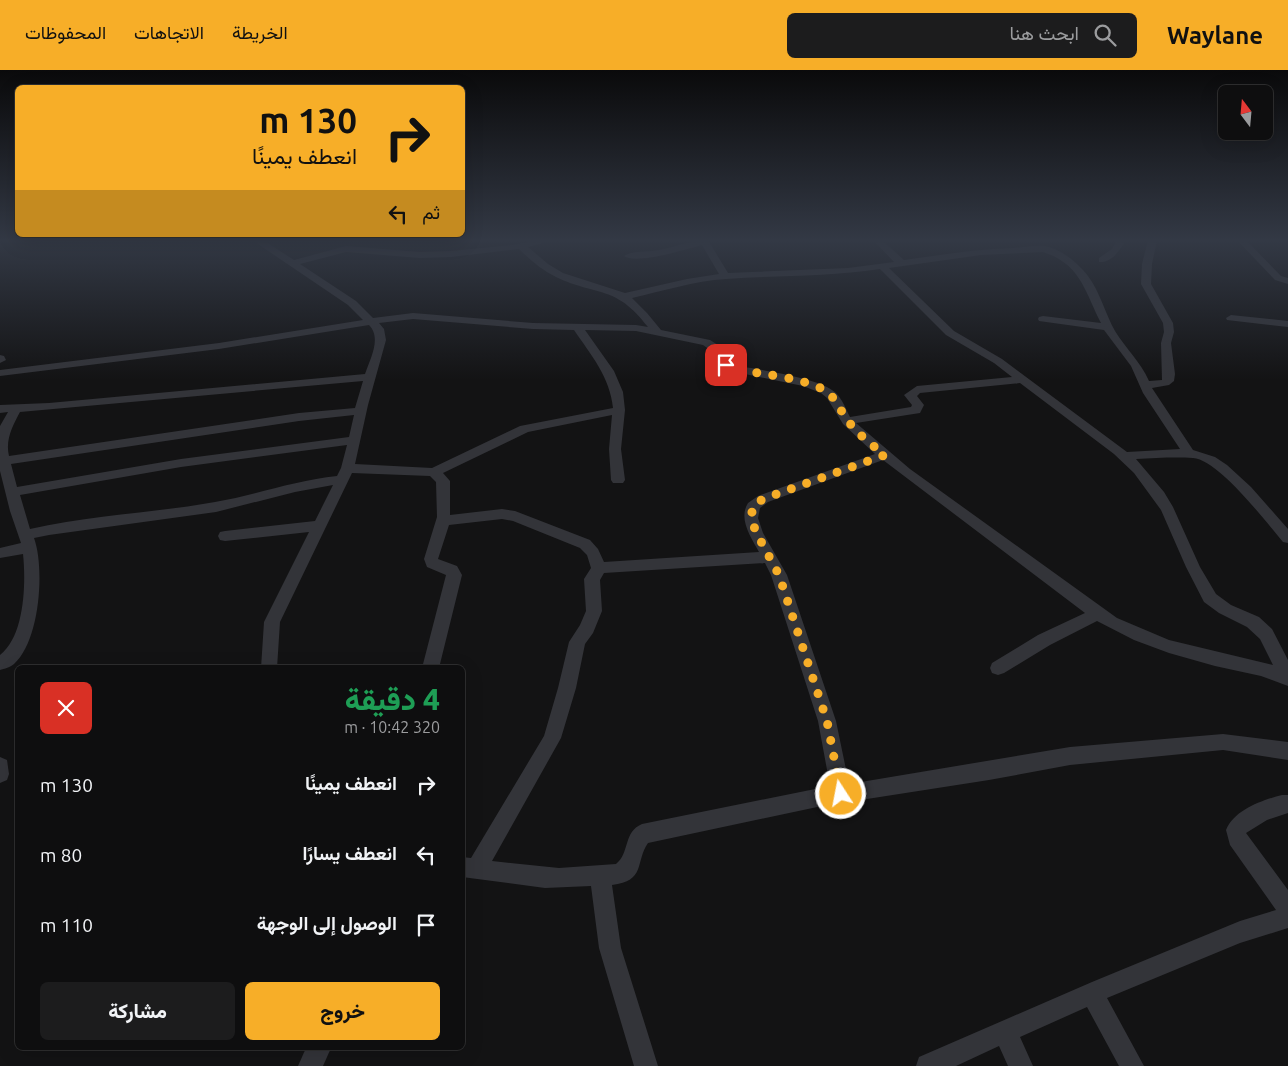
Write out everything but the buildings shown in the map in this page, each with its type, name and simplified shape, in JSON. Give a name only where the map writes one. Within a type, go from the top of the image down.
[{"type":"street","points":[[268,665],[272,622],[345,474],[381,340],[379,329],[371,320],[352,303],[327,286]]},
{"type":"street","points":[[594,286],[616,292],[623,297],[644,314],[657,332]]},
{"type":"street","points":[[623,297],[668,286]]},
{"type":"street","points":[[903,286],[950,333],[998,361],[1087,425],[1139,470],[1159,495],[1168,510],[1192,567],[1210,598],[1215,603],[1246,618],[1262,629],[1288,678]]},
{"type":"street","points":[[1090,286],[1108,327],[1136,365],[1146,385],[1190,455]]},
{"type":"street","points":[[1146,385],[1165,383],[1168,380],[1169,374],[1166,344],[1169,332],[1168,323],[1147,286]]},
{"type":"street","points":[[0,373],[219,346],[328,329],[371,320],[413,316],[578,328],[636,328],[713,345],[726,365],[732,369],[806,383],[825,391],[832,396],[861,436],[1122,630],[1182,651],[1246,666],[1263,668],[1288,678]]},
{"type":"street","points":[[1231,318],[1288,324]]},
{"type":"street","points":[[1043,319],[1108,327]]},
{"type":"street","points":[[578,328],[612,379],[617,392],[619,410],[615,448],[618,480]]},
{"type":"street","points":[[0,409],[49,408],[370,377]]},
{"type":"street","points":[[848,420],[916,410],[918,405],[910,395],[917,390],[1023,379]]},
{"type":"street","points":[[0,663],[8,659],[19,644],[30,611],[32,578],[28,541],[1,450],[5,428],[16,409]]},
{"type":"street","points":[[434,472],[524,428],[619,410]]},
{"type":"street","points":[[4,461],[289,418],[361,411]]},
{"type":"street","points":[[13,492],[181,463],[355,440]]},
{"type":"street","points":[[841,794],[827,721],[779,575],[751,518],[753,506],[763,499],[885,455]]},
{"type":"street","points":[[1124,456],[1197,455],[1210,460],[1227,470],[1288,538]]},
{"type":"street","points":[[0,553],[28,541],[84,523],[220,506],[345,474],[426,470],[434,472],[443,481],[444,517],[431,559],[432,563],[437,566],[452,570],[454,575],[431,665]]},
{"type":"street","points":[[444,517],[450,521],[502,514],[515,516],[585,544],[596,558],[599,569]]},
{"type":"street","points":[[225,536],[319,526]]},
{"type":"street","points":[[769,557],[608,566],[599,569],[592,579],[594,612],[592,619],[577,642],[567,688],[552,738],[469,868],[518,876],[545,878],[573,878],[624,872],[631,865],[636,842],[642,834],[841,794],[989,771],[1070,756],[1223,742],[1288,751]]},
{"type":"street","points":[[998,668],[1044,640],[1098,614]]},
{"type":"street","points":[[0,766],[0,774]]},
{"type":"street","points":[[928,1066],[1092,993],[1240,932],[1285,918],[1287,910],[1282,900],[1237,838],[1236,830],[1241,823],[1275,806],[1288,804]]},
{"type":"street","points":[[600,875],[610,948],[646,1066]]},
{"type":"street","points":[[1092,993],[1132,1066]]},
{"type":"street","points":[[1005,1032],[1021,1066]]},
{"type":"street","points":[[310,1066],[318,1050]]},
{"type":"route","points":[[726,365],[732,369],[806,383],[825,391],[832,396],[861,436],[885,455],[763,499],[753,506],[751,518],[756,532],[779,575],[801,647],[827,721],[841,794]]}]
